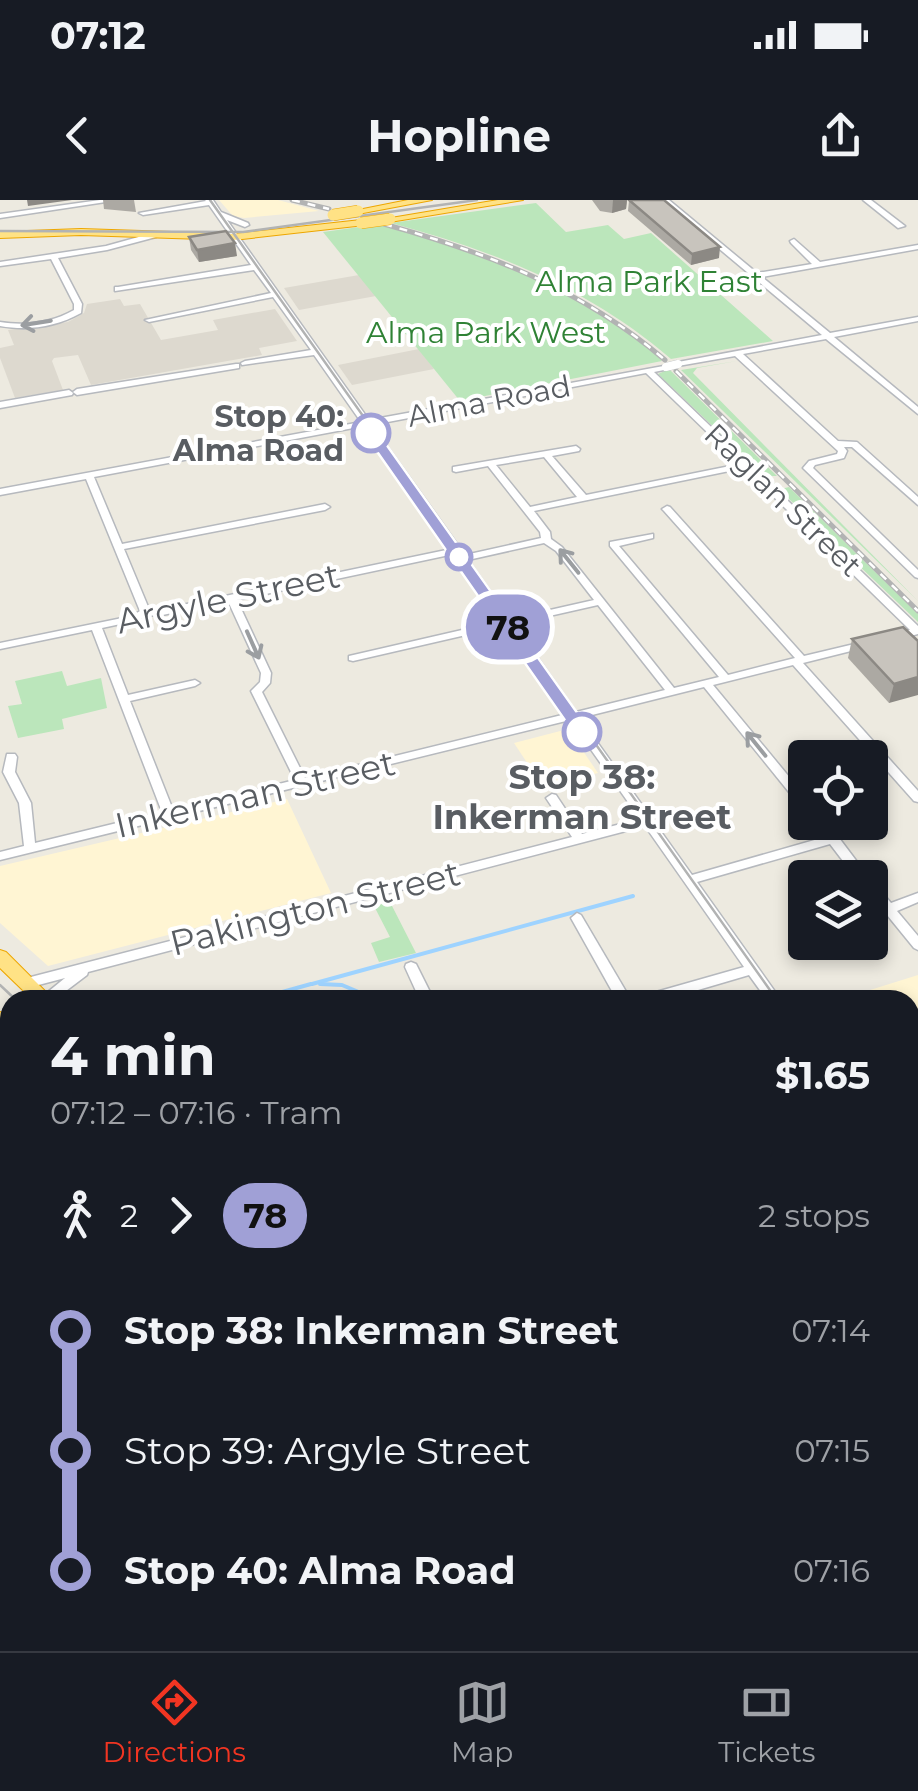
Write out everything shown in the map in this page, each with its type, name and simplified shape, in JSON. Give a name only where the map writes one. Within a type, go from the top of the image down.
[{"type":"highway","points":[[0,235],[109,232],[234,237],[360,217],[427,200]]},
{"type":"highway","points":[[0,225],[72,221],[245,225],[333,214],[390,219],[518,200]]},
{"type":"highway","points":[[0,957],[34,990]]},
{"type":"street","points":[[0,216],[115,200]]},
{"type":"street","points":[[665,200],[918,414]]},
{"type":"street","points":[[869,202],[891,200]]},
{"type":"street","points":[[143,212],[210,201],[767,990]]},
{"type":"street","points":[[869,202],[901,226]]},
{"type":"street","points":[[218,214],[245,225]]},
{"type":"street","points":[[99,248],[113,241],[109,232]]},
{"type":"street","points":[[0,264],[152,235]]},
{"type":"street","points":[[794,241],[818,265]]},
{"type":"street","points":[[754,276],[918,247]]},
{"type":"street","points":[[0,324],[16,326],[59,319],[78,310],[52,256]]},
{"type":"street","points":[[118,289],[256,267]]},
{"type":"street","points":[[149,320],[276,294]]},
{"type":"street","name":"Alma Road","points":[[0,492],[918,318]]},
{"type":"street","points":[[0,405],[316,351]]},
{"type":"street","points":[[736,353],[836,444],[842,455],[810,464],[808,468],[918,574]]},
{"type":"street","name":"Raglan Street","points":[[648,370],[918,631]]},
{"type":"street","points":[[836,444],[854,444],[918,502]]},
{"type":"street","points":[[456,469],[576,449]]},
{"type":"street","points":[[547,455],[583,498]]},
{"type":"street","points":[[491,464],[547,535],[546,540],[559,548],[673,693]]},
{"type":"street","points":[[527,510],[748,464]]},
{"type":"street","points":[[89,476],[145,612]]},
{"type":"street","points":[[119,546],[325,507]]},
{"type":"street","points":[[667,510],[918,798]]},
{"type":"street","points":[[650,536],[613,544],[726,680]]},
{"type":"street","name":"Argyle Street","points":[[0,646],[145,612],[158,613],[546,540]]},
{"type":"street","points":[[232,597],[266,673],[265,683],[256,690],[302,784]]},
{"type":"street","points":[[352,658],[602,601]]},
{"type":"street","points":[[96,626],[169,815]]},
{"type":"street","name":"Inkerman Street","points":[[0,856],[799,661],[904,639],[918,631]]},
{"type":"street","points":[[123,699],[195,682]]},
{"type":"street","points":[[708,684],[788,783]]},
{"type":"street","points":[[11,757],[9,772],[25,803],[30,848]]},
{"type":"street","points":[[552,798],[579,840]]},
{"type":"street","name":"Pakington Street","points":[[27,983],[648,821]]},
{"type":"street","points":[[690,880],[830,840]]},
{"type":"street","points":[[834,840],[849,860]]},
{"type":"street","points":[[892,908],[918,897]]},
{"type":"street","points":[[888,904],[918,945]]},
{"type":"street","points":[[577,918],[618,990]]},
{"type":"street","name":"Pakington Street","points":[[56,990],[98,964]]},
{"type":"street","points":[[411,967],[422,990]]},
{"type":"street","points":[[681,990],[752,969]]},
{"type":"shaded area","points":[[219,200],[278,200],[319,211],[244,218],[233,216]]},
{"type":"shaded area","points":[[359,275],[376,296],[299,310],[284,288]]},
{"type":"shaded area","points":[[120,299],[124,306],[140,304],[161,340],[218,330],[213,320],[275,309],[297,341],[259,348],[262,355],[91,385],[78,355],[54,358],[63,390],[15,398],[0,358],[0,348],[14,345],[8,330],[68,322],[84,313],[87,304]]},
{"type":"shaded area","points":[[419,349],[434,369],[352,385],[338,365]]},
{"type":"shaded area","points":[[568,729],[598,773],[543,787],[514,743]]},
{"type":"shaded area","points":[[287,799],[331,893],[48,966],[0,923],[0,866]]},
{"type":"shaded area","points":[[918,975],[918,990],[870,990]]},
{"type":"green space","name":"Alma Park East","points":[[536,203],[566,232],[608,225],[624,239],[651,233],[773,341],[671,359],[607,312],[539,275],[467,246],[391,223]]},
{"type":"green space","name":"Alma Park West","points":[[381,224],[494,259],[567,291],[633,334],[662,361],[460,401],[323,232]]},
{"type":"green space","points":[[737,361],[697,368],[693,373],[918,601],[681,370]]},
{"type":"green space","points":[[669,369],[777,476],[767,476],[781,489],[789,487],[918,614],[918,622],[658,374]]},
{"type":"green space","points":[[62,671],[67,686],[101,678],[107,708],[62,719],[64,729],[18,738],[8,706],[22,704],[15,681]]},
{"type":"green space","points":[[390,902],[416,953],[379,962],[371,943],[390,937],[374,906]]},
{"type":"building","points":[[629,200],[664,200],[720,247],[692,254]]},
{"type":"building","points":[[226,231],[235,243],[197,250],[189,237]]},
{"type":"building","points":[[903,627],[918,641],[918,677],[894,684],[852,639]]},
{"type":"waterway","points":[[312,984],[633,896]]},
{"type":"waterway","points":[[289,990],[311,984]]},
{"type":"waterway","points":[[320,984],[354,990]]},
{"type":"tram line","points":[[210,200],[233,232]]},
{"type":"tram line","points":[[233,232],[477,200]]},
{"type":"tram line","points":[[0,231],[233,232]]},
{"type":"tram line","points":[[233,232],[770,990]]},
{"type":"tram line","name":"78","points":[[371,433],[582,732]]},
{"type":"tram line","points":[[0,985],[5,990]]},
{"type":"railway","points":[[292,200],[329,209]]},
{"type":"railway","points":[[384,224],[532,276],[601,313],[665,360]]},
{"type":"railway","points":[[676,371],[918,611]]},
{"type":"place","name":"Stop 40: Alma Road","points":[[371,433]]},
{"type":"place","name":"Stop 38: Inkerman Street","points":[[582,732]]}]
